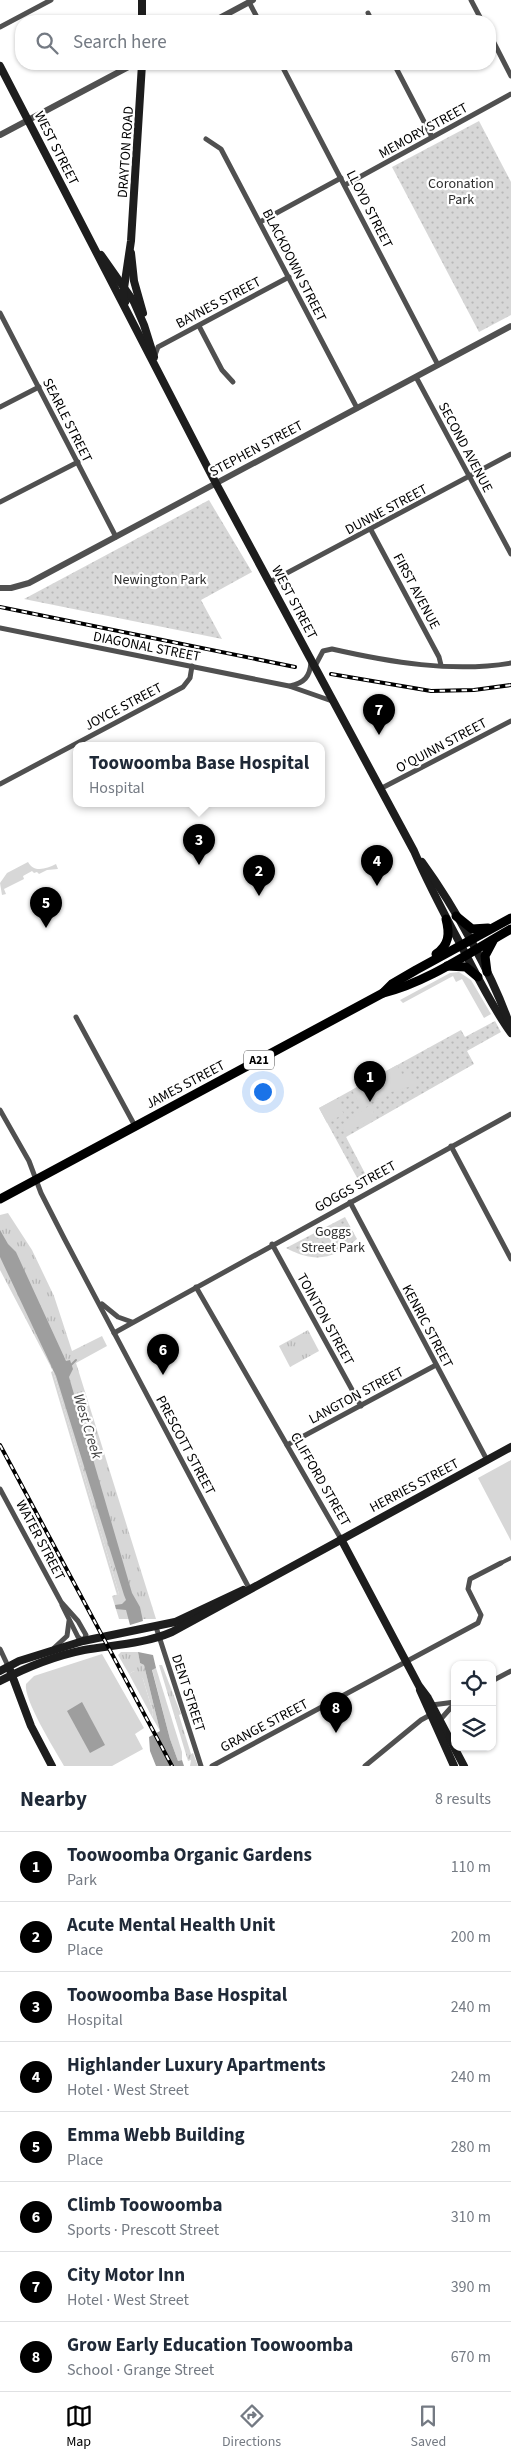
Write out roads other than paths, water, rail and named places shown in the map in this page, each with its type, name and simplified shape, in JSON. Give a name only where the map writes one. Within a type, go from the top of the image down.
[{"type":"highway","points":[[456,916],[472,929],[495,927]]},
{"type":"highway","name":"JAMES STREET","points":[[383,993],[392,984],[420,967],[511,918]]},
{"type":"highway","points":[[420,967],[446,945],[449,935],[446,919]]},
{"type":"highway","name":"JAMES STREET","points":[[0,1199],[383,993],[397,990],[442,968],[511,929]]},
{"type":"highway","points":[[487,972],[486,954],[497,937]]},
{"type":"highway","points":[[442,968],[462,966],[478,977]]},
{"type":"main road","points":[[142,0],[142,15]]},
{"type":"main road","name":"WEST STREET","points":[[0,66],[92,241]]},
{"type":"main road","name":"DRAYTON ROAD","points":[[130,241],[142,70]]},
{"type":"main road","points":[[92,241],[123,286],[144,325]]},
{"type":"main road","points":[[92,241],[105,273],[144,345],[155,361]]},
{"type":"main road","points":[[130,241],[123,286],[124,301],[144,345]]},
{"type":"main road","points":[[130,241],[134,281],[155,361]]},
{"type":"main road","name":"WEST STREET","points":[[155,361],[216,484],[380,789],[414,850],[470,940],[500,999],[511,1029]]},
{"type":"main road","name":"WEST STREET","points":[[414,850],[446,919],[511,1033]]},
{"type":"main road","name":"HERRIES STREET","points":[[0,1681],[34,1665],[85,1650],[159,1637],[210,1612],[249,1588],[511,1447]]},
{"type":"main road","name":"CLIFFORD STREET","points":[[341,1539],[464,1766]]},
{"type":"main road","name":"HERRIES STREET","points":[[0,1671],[8,1666],[51,1650],[83,1641],[175,1622],[232,1593],[249,1588]]},
{"type":"main road","points":[[8,1666],[31,1726],[52,1766]]},
{"type":"main road","name":"CLIFFORD STREET","points":[[433,1710],[454,1766]]},
{"type":"street","points":[[22,15],[50,0]]},
{"type":"street","points":[[471,0],[479,15]]},
{"type":"street","points":[[225,15],[251,1],[257,15]]},
{"type":"street","points":[[0,27],[15,19]]},
{"type":"street","points":[[496,47],[511,76]]},
{"type":"street","points":[[0,135],[122,70]]},
{"type":"street","name":"LLOYD STREET","points":[[284,70],[438,365]]},
{"type":"street","points":[[397,70],[432,137]]},
{"type":"street","name":"MEMORY STREET","points":[[345,185],[511,94]]},
{"type":"street","name":"BLACKDOWN STREET","points":[[206,139],[221,148],[357,408]]},
{"type":"street","points":[[260,222],[341,178]]},
{"type":"street","name":"BAYNES STREET","points":[[158,347],[289,277]]},
{"type":"street","name":"SEARLE STREET","points":[[0,313],[116,537]]},
{"type":"street","points":[[199,326],[222,370],[233,382]]},
{"type":"street","name":"STEPHEN STREET","points":[[0,588],[11,588],[28,583],[511,326]]},
{"type":"street","points":[[148,338],[158,347],[155,361]]},
{"type":"street","name":"SECOND AVENUE","points":[[416,377],[511,554]]},
{"type":"street","points":[[0,407],[39,387]]},
{"type":"street","name":"DUNNE STREET","points":[[270,582],[511,454]]},
{"type":"street","points":[[0,502],[78,462]]},
{"type":"street","name":"FIRST AVENUE","points":[[371,530],[439,657],[441,665]]},
{"type":"street","name":"DIAGONAL STREET","points":[[0,628],[289,686],[333,701]]},
{"type":"street","points":[[315,667],[323,651],[332,649],[416,663],[441,665],[511,663]]},
{"type":"street","points":[[289,686],[303,682],[306,679],[311,659]]},
{"type":"street","name":"JOYCE STREET","points":[[79,742],[183,687],[190,678],[192,666]]},
{"type":"street","name":"O'QUINN STREET","points":[[380,789],[511,721]]},
{"type":"street","name":"JOYCE STREET","points":[[0,784],[73,745]]},
{"type":"street","points":[[76,1017],[135,1126]]},
{"type":"street","name":"PRESCOTT STREET","points":[[0,1110],[29,1161],[64,1238],[249,1588]]},
{"type":"street","name":"GOGGS STREET","points":[[114,1333],[272,1244],[511,1114]]},
{"type":"street","points":[[451,1146],[511,1259]]},
{"type":"street","name":"KENRIC STREET","points":[[350,1202],[487,1460]]},
{"type":"street","name":"TOINTON STREET","points":[[272,1244],[361,1406]]},
{"type":"street","name":"CLIFFORD STREET","points":[[196,1287],[341,1539]]},
{"type":"street","points":[[99,1302],[118,1318],[132,1322]]},
{"type":"street","name":"LANGTON STREET","points":[[287,1445],[436,1365]]},
{"type":"street","name":"WATER STREET","points":[[0,1489],[61,1602],[69,1621],[78,1637],[83,1641],[85,1650]]},
{"type":"street","points":[[501,1563],[511,1558]]},
{"type":"street","name":"GRANGE STREET","points":[[212,1766],[478,1623],[481,1615],[468,1589],[470,1579],[501,1563]]},
{"type":"street","name":"WATER STREET","points":[[61,1602],[78,1621],[86,1635],[83,1641]]},
{"type":"street","points":[[51,1650],[67,1636],[69,1621]]},
{"type":"street","name":"DENT STREET","points":[[156,1627],[201,1766]]},
{"type":"street","points":[[0,1650],[8,1666]]},
{"type":"street","points":[[496,1679],[511,1671]]},
{"type":"street","points":[[365,1766],[433,1710],[451,1703]]},
{"type":"street","points":[[440,1720],[452,1706]]},
{"type":"waterway","points":[[71,1365],[76,1360]]},
{"type":"railway","points":[[0,607],[295,667]]},
{"type":"railway","points":[[331,674],[431,691],[474,690],[511,685]]},
{"type":"railway","points":[[0,1445],[172,1766]]},
{"type":"place","name":"City Motor Inn","points":[[379,735]]},
{"type":"place","name":"Toowoomba Base Hospital","points":[[199,865]]},
{"type":"place","name":"Highlander Luxury Apartments","points":[[377,886]]},
{"type":"place","name":"Acute Mental Health Unit","points":[[259,896]]},
{"type":"place","name":"Emma Webb Building","points":[[46,928]]},
{"type":"place","name":"Toowoomba Organic Gardens","points":[[370,1102]]},
{"type":"place","name":"Climb Toowoomba","points":[[163,1375]]},
{"type":"place","name":"Grow Early Education Toowoomba","points":[[336,1733]]},
{"type":"park label","name":"Coronation Park","points":[[461,192]]},
{"type":"park label","name":"Newington Park","points":[[160,579]]},
{"type":"park label","name":"Goggs Street Park","points":[[333,1240]]},
{"type":"water label","name":"West Creek","points":[[88,1426]]}]
